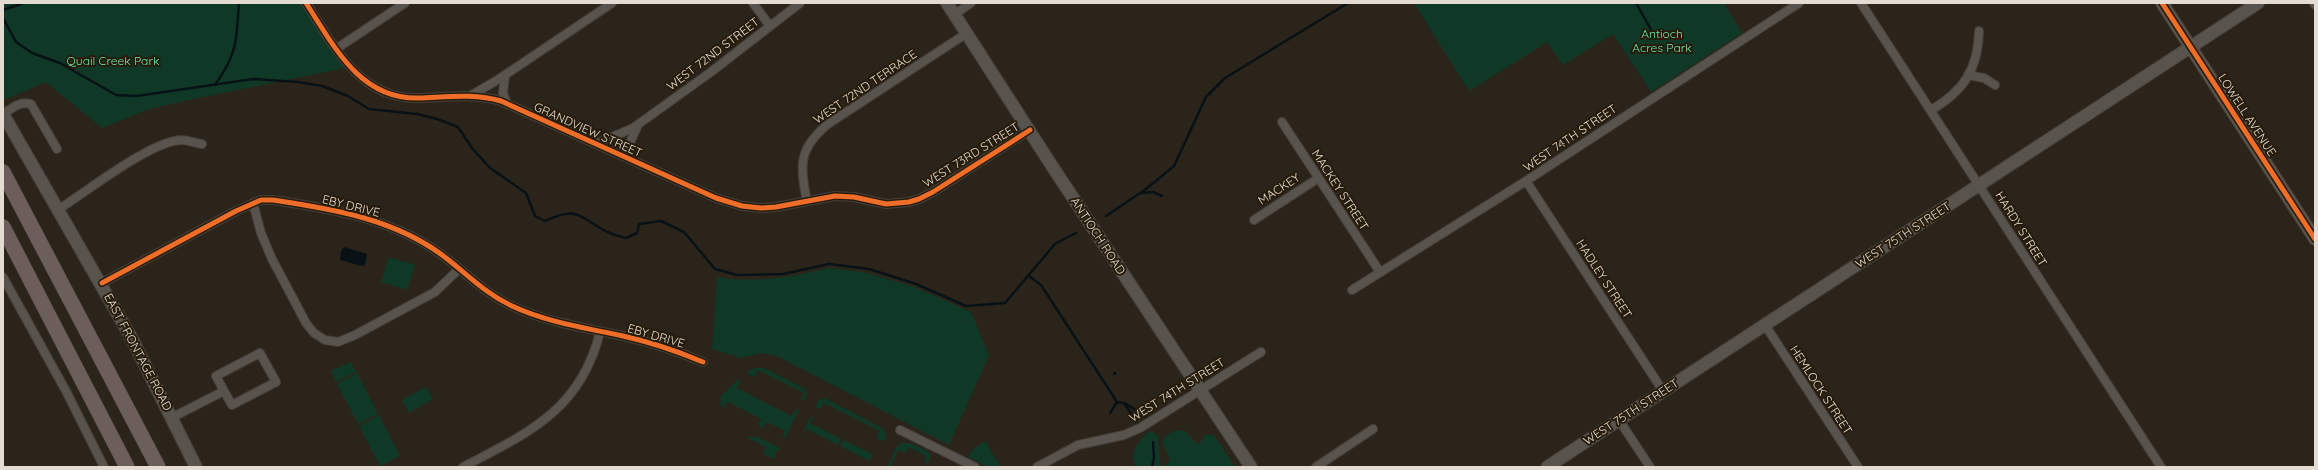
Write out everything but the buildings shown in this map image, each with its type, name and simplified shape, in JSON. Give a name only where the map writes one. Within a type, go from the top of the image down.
[{"type":"highway","points":[[3,172],[158,467]]},
{"type":"highway","points":[[3,227],[127,467]]},
{"type":"main road","name":"ANTIOCH ROAD","points":[[947,3],[1251,467]]},
{"type":"main road","name":"LOWELL AVENUE","points":[[2162,3],[2315,239]]},
{"type":"main road","name":"WEST 75TH STREET","points":[[1547,467],[2258,3]]},
{"type":"main road","name":"EAST FRONTAGE ROAD","points":[[3,114],[102,283],[173,417],[196,467]]},
{"type":"street","name":"GRANDVIEW STREET","points":[[306,3],[346,63],[361,79],[387,94],[418,98],[470,96],[491,98],[576,136],[598,143],[716,198],[742,206],[776,207],[835,196],[854,197],[886,204],[900,204]]},
{"type":"street","points":[[336,49],[405,3]]},
{"type":"street","points":[[470,96],[505,76],[612,3]]},
{"type":"street","points":[[753,3],[770,26]]},
{"type":"street","name":"WEST 72ND STREET","points":[[598,143],[627,131],[639,124],[711,72],[800,3]]},
{"type":"street","points":[[955,14],[971,3]]},
{"type":"street","name":"WEST 74TH STREET","points":[[1352,290],[1526,181],[1799,3]]},
{"type":"street","name":"HARDY STREET","points":[[1861,3],[2160,467]]},
{"type":"street","points":[[1931,110],[1953,95],[1968,75],[1976,61],[1979,31]]},
{"type":"street","name":"WEST 72ND TERRACE","points":[[806,201],[802,177],[802,161],[816,134],[828,124],[966,33]]},
{"type":"street","points":[[1968,75],[1984,78],[1995,85]]},
{"type":"street","points":[[505,76],[503,93],[507,104]]},
{"type":"street","points":[[3,114],[18,104],[24,102],[31,104],[57,149]]},
{"type":"street","name":"MACKEY STREET","points":[[1282,122],[1317,178],[1380,272]]},
{"type":"street","name":"WEST 72ND STREET","points":[[628,158],[628,147],[639,124]]},
{"type":"street","name":"WEST 73RD STREET","points":[[900,204],[919,199],[934,192],[1030,130]]},
{"type":"street","points":[[59,209],[137,158],[153,150],[180,140],[202,144]]},
{"type":"street","name":"MACKEY","points":[[1254,220],[1317,178]]},
{"type":"street","name":"HADLEY STREET","points":[[1526,181],[1662,391]]},
{"type":"street","name":"EBY DRIVE","points":[[102,283],[253,203],[261,200],[273,200],[366,218],[400,230],[446,258],[479,287],[512,306],[558,322],[679,352],[703,362]]},
{"type":"street","points":[[253,203],[261,233],[272,259],[306,323],[314,333],[326,340],[338,342],[435,292],[459,269]]},
{"type":"street","points":[[3,277],[63,386],[104,467]]},
{"type":"street","name":"HEMLOCK STREET","points":[[1765,325],[1858,467]]},
{"type":"street","points":[[463,467],[535,427],[563,404],[588,367],[600,332]]},
{"type":"street","name":"WEST 74TH STREET","points":[[1037,467],[1078,444],[1124,435],[1140,428],[1261,352]]},
{"type":"street","points":[[260,353],[276,382],[232,405],[224,391],[216,376],[260,353]]},
{"type":"street","points":[[173,417],[224,391]]},
{"type":"street","points":[[1619,420],[1650,467]]},
{"type":"street","points":[[1316,467],[1373,428]]},
{"type":"street","points":[[900,430],[975,467]]},
{"type":"green space","name":"Quail Creek Park","points":[[3,3],[301,3],[345,68],[149,109],[102,128],[46,82],[4,100]]},
{"type":"green space","name":"Antioch Acres Park","points":[[1414,3],[1724,3],[1742,33],[1651,92],[1613,34],[1563,65],[1547,42],[1469,91]]},
{"type":"green space","points":[[389,257],[415,265],[407,290],[381,282]]},
{"type":"green space","points":[[829,268],[863,272],[912,286],[971,312],[989,355],[949,445],[777,356],[761,353],[741,358],[712,349],[717,277],[759,280]]},
{"type":"green space","points":[[351,362],[356,372],[336,382],[331,371]]},
{"type":"green space","points":[[755,368],[764,368],[805,389],[807,393],[805,400],[801,399],[804,393],[758,370],[754,377],[746,372]]},
{"type":"green space","points":[[357,373],[378,414],[358,424],[337,384]]},
{"type":"green space","points":[[738,379],[740,382],[737,388],[792,416],[796,409],[799,410],[785,438],[782,437],[785,431],[767,422],[762,428],[758,425],[761,419],[728,402],[724,407],[720,405],[721,396]]},
{"type":"green space","points":[[426,387],[433,399],[409,413],[402,400]]},
{"type":"green space","points":[[825,398],[882,428],[886,434],[886,439],[883,441],[876,438],[879,431],[824,403],[820,409],[816,407],[818,400]]},
{"type":"green space","points":[[379,415],[400,456],[380,466],[359,426]]},
{"type":"green space","points":[[811,416],[813,418],[810,423],[841,439],[838,445],[807,429],[802,434]]},
{"type":"green space","points":[[1179,430],[1186,432],[1197,444],[1201,442],[1204,435],[1214,435],[1235,467],[1135,467],[1133,457],[1135,448],[1145,434],[1152,431],[1158,437],[1160,466],[1167,464],[1170,459],[1162,442],[1166,436]]},
{"type":"green space","points":[[746,437],[758,437],[778,447],[780,449],[775,452],[775,459],[763,454],[766,447]]},
{"type":"green space","points":[[843,440],[873,454],[870,461],[840,446]]},
{"type":"green space","points":[[985,441],[1001,467],[988,467],[968,457],[973,449]]},
{"type":"green space","points":[[903,443],[921,448],[931,455],[928,463],[924,462],[926,456],[909,447],[905,453],[898,450],[890,467],[887,467],[897,446]]},
{"type":"shaded area","points":[[344,247],[367,254],[365,265],[362,266],[340,260],[341,251]]},
{"type":"waterway","points":[[3,10],[24,3]]},
{"type":"waterway","points":[[215,85],[223,74],[232,55],[236,37],[239,3]]},
{"type":"waterway","points":[[1106,216],[1146,189],[1174,166],[1206,97],[1225,78],[1348,3]]},
{"type":"waterway","points":[[1636,3],[1654,35]]},
{"type":"waterway","points":[[3,18],[16,42],[32,53],[60,63],[116,95],[137,96],[253,79],[298,82],[322,86],[348,96],[369,109],[417,114],[437,119],[458,127],[472,148],[490,168],[526,193],[535,216],[545,221],[563,214],[575,214],[614,235],[626,238],[637,233],[639,224],[661,221],[684,232],[715,269],[737,275],[783,274],[829,264],[869,269],[916,284],[966,306],[1005,303],[1055,244],[1076,233]]},
{"type":"waterway","points":[[1141,193],[1153,192],[1162,196]]},
{"type":"waterway","points":[[1029,276],[1041,285],[1117,402],[1124,403],[1132,415]]},
{"type":"waterway","points":[[1110,413],[1117,402]]},
{"type":"waterway","points":[[1124,403],[1146,416]]},
{"type":"waterway","points":[[1152,467],[1154,458],[1153,442]]},
{"type":"cycle path","points":[[306,3],[327,36],[351,67],[365,80],[380,90],[398,96],[419,98],[471,96],[501,101],[716,198],[742,206],[761,208],[776,207],[835,196],[854,197],[886,204],[909,202],[933,192],[1030,130]]},
{"type":"cycle path","points":[[2162,3],[2315,239]]},
{"type":"cycle path","points":[[102,283],[236,211],[261,200],[273,200],[341,212],[385,225],[427,245],[446,258],[485,290],[525,312],[552,320],[653,344],[703,362]]}]
